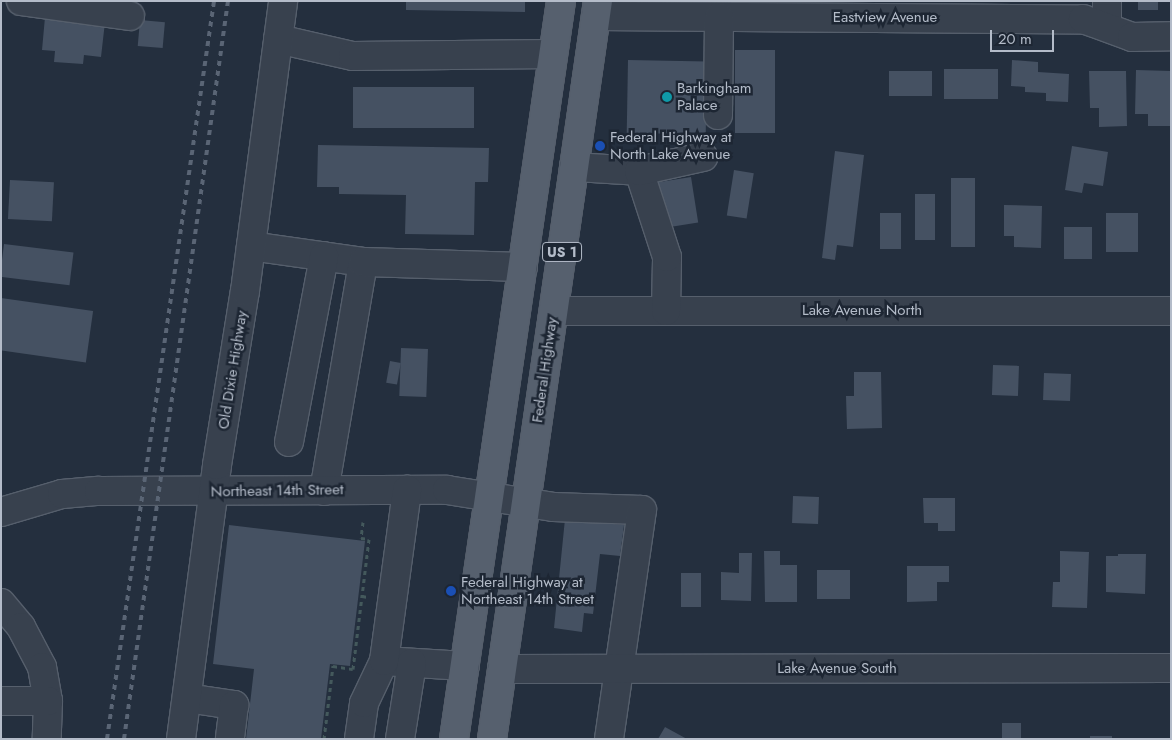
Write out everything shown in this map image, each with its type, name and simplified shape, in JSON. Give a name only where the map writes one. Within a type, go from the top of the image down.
[{"type":"main road","name":"US 1","points":[[454,739],[561,1]]},
{"type":"main road","name":"Federal Highway","points":[[492,739],[554,312],[594,6]]},
{"type":"street","points":[[21,1],[130,16]]},
{"type":"street","name":"Old Dixie Highway","points":[[181,739],[213,492],[252,246],[283,1]]},
{"type":"street","name":"Eastview Avenue","points":[[594,6],[719,17],[764,9],[1083,19],[1107,13],[1132,37],[1171,36]]},
{"type":"street","points":[[718,115],[719,17]]},
{"type":"street","points":[[278,39],[353,56],[553,54]]},
{"type":"street","points":[[574,167],[638,171],[703,157]]},
{"type":"street","points":[[638,171],[667,257],[666,312]]},
{"type":"street","points":[[252,246],[363,262],[523,267]]},
{"type":"street","points":[[289,442],[324,256]]},
{"type":"street","points":[[324,491],[363,262]]},
{"type":"street","name":"Lake Avenue North","points":[[554,312],[1171,311]]},
{"type":"street","points":[[359,739],[364,703],[384,661],[407,490]]},
{"type":"street","name":"Northeast 14th Street","points":[[1,512],[28,502],[62,494],[99,491],[407,490],[447,490],[553,508],[642,510],[617,669]]},
{"type":"street","name":"Northeast 14th Street","points":[[1,502],[28,502]]},
{"type":"street","points":[[1,603],[37,651],[48,701],[47,739]]},
{"type":"street","points":[[384,661],[465,666]]},
{"type":"street","points":[[400,739],[412,663]]},
{"type":"street","name":"Lake Avenue South","points":[[502,669],[1171,668]]},
{"type":"street","points":[[609,739],[617,669]]},
{"type":"street","points":[[187,698],[234,705],[230,739]]},
{"type":"street","points":[[1,701],[48,701]]},
{"type":"path","points":[[324,739],[333,666],[353,669],[370,539],[361,538],[363,522]]},
{"type":"path","points":[[362,596],[392,600]]},
{"type":"building","points":[[406,1],[525,1],[525,12],[406,10]]},
{"type":"building","points":[[1138,1],[1158,1],[1158,10],[1138,10]]},
{"type":"building","points":[[45,17],[105,22],[101,57],[84,55],[83,64],[54,62],[55,51],[42,50]]},
{"type":"building","points":[[140,20],[165,22],[163,48],[138,46]]},
{"type":"building","points":[[735,50],[775,50],[775,133],[735,133]]},
{"type":"building","name":"Barkingham Palace","points":[[628,60],[707,61],[706,134],[627,133]]},
{"type":"building","points":[[1012,60],[1038,62],[1038,72],[1069,74],[1068,102],[1046,101],[1046,93],[1025,92],[1025,87],[1011,86]]},
{"type":"building","points":[[944,69],[998,69],[998,99],[944,99]]},
{"type":"building","points":[[1136,70],[1171,71],[1171,126],[1148,126],[1148,114],[1135,114]]},
{"type":"building","points":[[889,71],[932,71],[932,96],[889,96]]},
{"type":"building","points":[[1089,71],[1126,71],[1127,126],[1099,127],[1099,108],[1090,108]]},
{"type":"building","points":[[353,87],[474,87],[474,128],[353,128]]},
{"type":"building","points":[[318,145],[489,148],[488,182],[475,182],[474,235],[405,234],[406,195],[339,194],[339,187],[317,187]]},
{"type":"building","points":[[1072,146],[1108,152],[1103,186],[1084,183],[1082,193],[1065,190]]},
{"type":"building","points":[[835,151],[864,155],[853,247],[837,245],[835,260],[822,258]]},
{"type":"building","points":[[734,170],[754,173],[747,219],[727,215]]},
{"type":"building","points":[[691,177],[698,222],[664,228],[656,182]]},
{"type":"building","points":[[951,178],[975,178],[975,247],[951,247]]},
{"type":"building","points":[[10,180],[54,182],[52,221],[8,219]]},
{"type":"building","points":[[915,194],[935,194],[935,240],[915,240]]},
{"type":"building","points":[[1004,205],[1042,206],[1041,248],[1014,247],[1014,236],[1004,236]]},
{"type":"building","points":[[880,213],[901,213],[901,249],[880,249]]},
{"type":"building","points":[[1106,213],[1138,213],[1138,252],[1106,252]]},
{"type":"building","points":[[1064,227],[1092,227],[1092,259],[1064,259]]},
{"type":"building","points":[[4,244],[73,253],[69,285],[1,277]]},
{"type":"building","points":[[1,298],[93,311],[86,362],[1,351]]},
{"type":"building","points":[[401,348],[428,349],[426,397],[399,396]]},
{"type":"building","points":[[390,361],[401,363],[397,385],[386,383]]},
{"type":"building","points":[[993,365],[1019,366],[1018,396],[992,395]]},
{"type":"building","points":[[854,372],[881,372],[882,428],[847,429],[846,396],[854,396]]},
{"type":"building","points":[[1044,373],[1071,374],[1070,401],[1043,400]]},
{"type":"building","points":[[793,496],[819,497],[818,524],[792,523]]},
{"type":"building","points":[[923,498],[955,498],[955,531],[938,531],[938,523],[924,523]]},
{"type":"building","points":[[565,519],[624,525],[620,556],[600,554],[593,614],[584,613],[582,632],[554,628]]},
{"type":"building","points":[[229,525],[365,541],[350,666],[330,664],[321,739],[246,739],[254,669],[213,664]]},
{"type":"building","points":[[764,551],[780,551],[780,565],[797,565],[797,602],[765,602]]},
{"type":"building","points":[[1060,551],[1089,552],[1087,608],[1052,607],[1053,582],[1060,582]]},
{"type":"building","points":[[739,553],[752,553],[751,601],[721,600],[721,572],[739,573]]},
{"type":"building","points":[[1118,554],[1146,554],[1145,594],[1106,592],[1106,556],[1118,556]]},
{"type":"building","points":[[907,566],[949,566],[949,582],[937,582],[937,601],[907,602]]},
{"type":"building","points":[[817,570],[850,570],[850,599],[817,599]]},
{"type":"building","points":[[681,573],[701,573],[701,607],[681,607]]},
{"type":"building","points":[[1002,723],[1021,723],[1021,739],[1002,739]]},
{"type":"building","points":[[665,727],[687,739],[658,739]]},
{"type":"building","points":[[1090,736],[1112,736],[1112,739],[1090,739]]},
{"type":"railway","points":[[107,739],[214,1]]},
{"type":"railway","points":[[124,739],[228,1]]},
{"type":"place","name":"Barkingham Palace","points":[[667,97]]},
{"type":"place","name":"Federal Highway at North Lake Avenue","points":[[600,146]]},
{"type":"place","name":"Federal Highway at Northeast 14th Street","points":[[451,591]]}]
